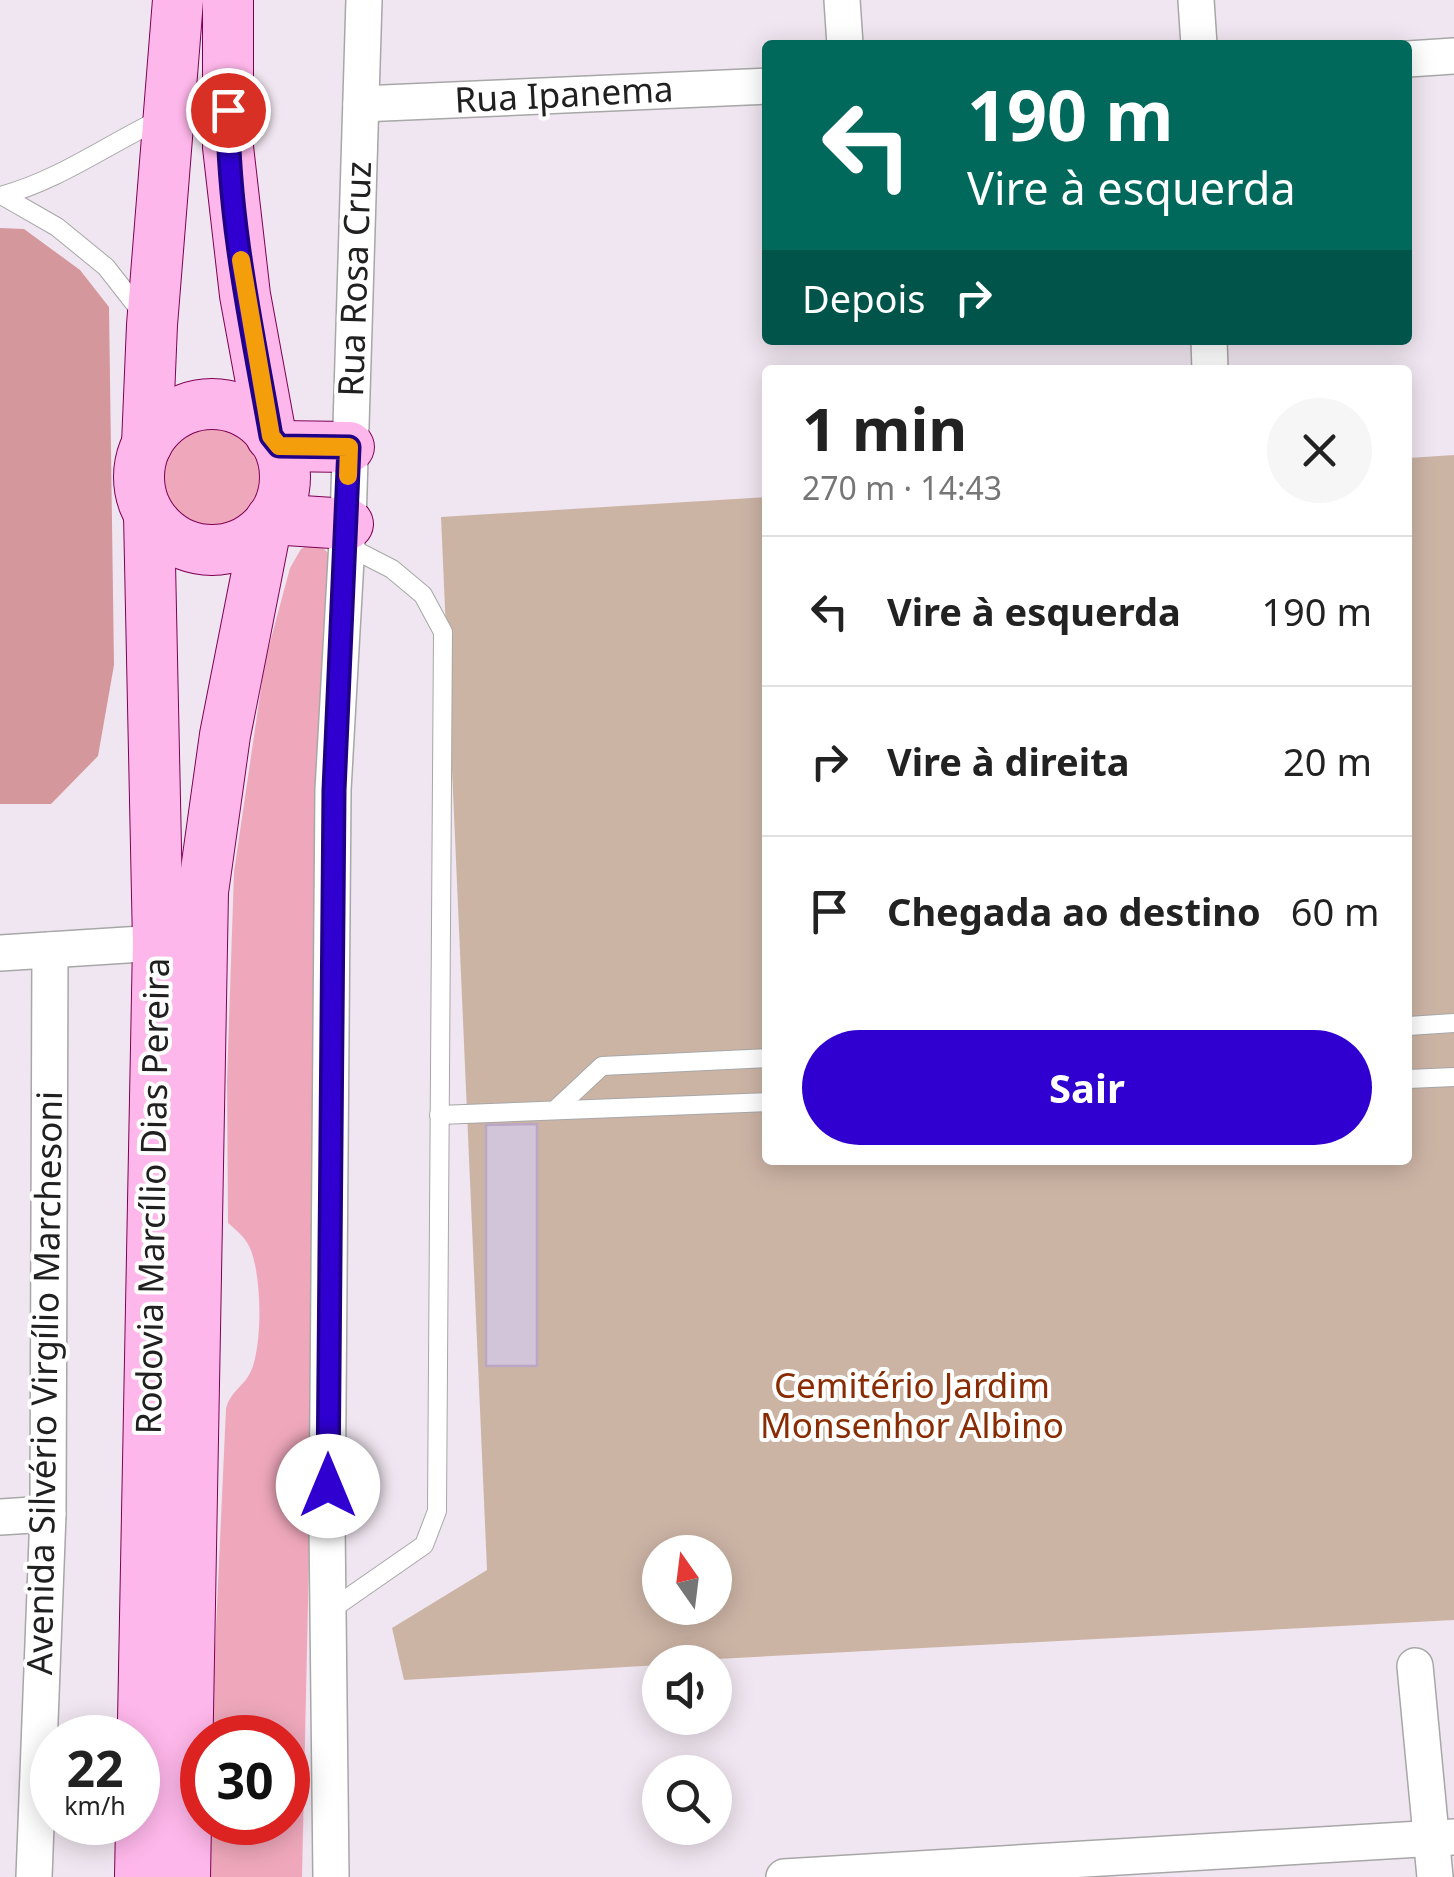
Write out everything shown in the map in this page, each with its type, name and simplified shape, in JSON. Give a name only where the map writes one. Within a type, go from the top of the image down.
[{"type":"main road","points":[[147,444],[152,325],[178,0]]},
{"type":"main road","points":[[228,0],[228,148],[245,294],[275,441],[286,474],[282,502],[269,523],[243,544],[215,551],[186,547],[161,532],[149,515],[138,481],[142,452],[157,428],[180,410],[208,404],[237,408],[262,423],[275,441],[349,447]]},
{"type":"main road","points":[[170,115],[228,148]]},
{"type":"main road","name":"Rodovia Marcílio Dias Pereira","points":[[140,1877],[158,943],[149,515]]},
{"type":"main road","points":[[269,523],[347,535]]},
{"type":"main road","name":"Rodovia Marcílio Dias Pereira","points":[[185,1877],[203,892],[224,735],[269,523]]},
{"type":"street","name":"Rua Rosa Cruz","points":[[331,1877],[328,1611],[334,790],[347,535],[364,0]]},
{"type":"street","points":[[842,0],[845,40]]},
{"type":"street","points":[[1196,0],[1199,40]]},
{"type":"street","points":[[1412,59],[1454,56]]},
{"type":"street","name":"Rua Ipanema","points":[[361,104],[762,86]]},
{"type":"street","points":[[0,953],[158,943]]},
{"type":"street","name":"Avenida Silvério Virgílio Marchesoni","points":[[34,1877],[48,1514],[50,950]]},
{"type":"street","points":[[0,1518],[48,1514]]},
{"type":"street","points":[[1416,1666],[1443,1837],[1434,1877]]},
{"type":"street","points":[[784,1877],[1443,1837]]},
{"type":"lane","points":[[1,196],[57,175],[123,136],[170,115]]},
{"type":"lane","points":[[1,196],[57,227],[106,267],[152,325]]},
{"type":"lane","points":[[328,1611],[424,1545],[436,1511],[443,632],[423,595],[347,535]]},
{"type":"lane","points":[[1412,1026],[1454,1023]]},
{"type":"lane","points":[[556,1110],[602,1066],[762,1058]]},
{"type":"lane","points":[[1412,1079],[1454,1077]]},
{"type":"lane","points":[[439,1114],[762,1102]]},
{"type":"shaded area","points":[[0,228],[24,229],[80,270],[109,307],[114,665],[98,756],[51,804],[0,804]]},
{"type":"shaded area","points":[[211,421],[232,425],[250,437],[262,455],[266,476],[262,497],[250,515],[232,527],[211,531],[190,527],[172,515],[160,497],[156,476],[160,455],[172,437],[190,425]]},
{"type":"shaded area","points":[[323,548],[331,556],[306,1715],[212,1715],[226,1409],[251,1371],[259,1326],[259,1290],[253,1258],[245,1239],[228,1223],[227,1081],[234,872],[265,661],[290,568],[301,549]]},
{"type":"shaded area","points":[[207,1845],[303,1845],[302,1877],[206,1877]]},
{"type":"green space","name":"Cemitério Jardim Monsenhor Albino","points":[[1454,455],[1454,1620],[732,1658],[732,1645],[642,1645],[642,1666],[404,1680],[392,1628],[487,1570],[441,517],[762,497],[762,1165],[1412,1165],[1412,458]]},
{"type":"building","points":[[537,1124],[537,1366],[486,1366],[486,1125]]},
{"type":"slow traffic","points":[[241,260],[271,436],[279,446],[349,447],[348,476]]},
{"type":"route","points":[[228,110],[228,148],[245,294],[271,436],[279,446],[349,447],[334,790],[328,1486]]}]
